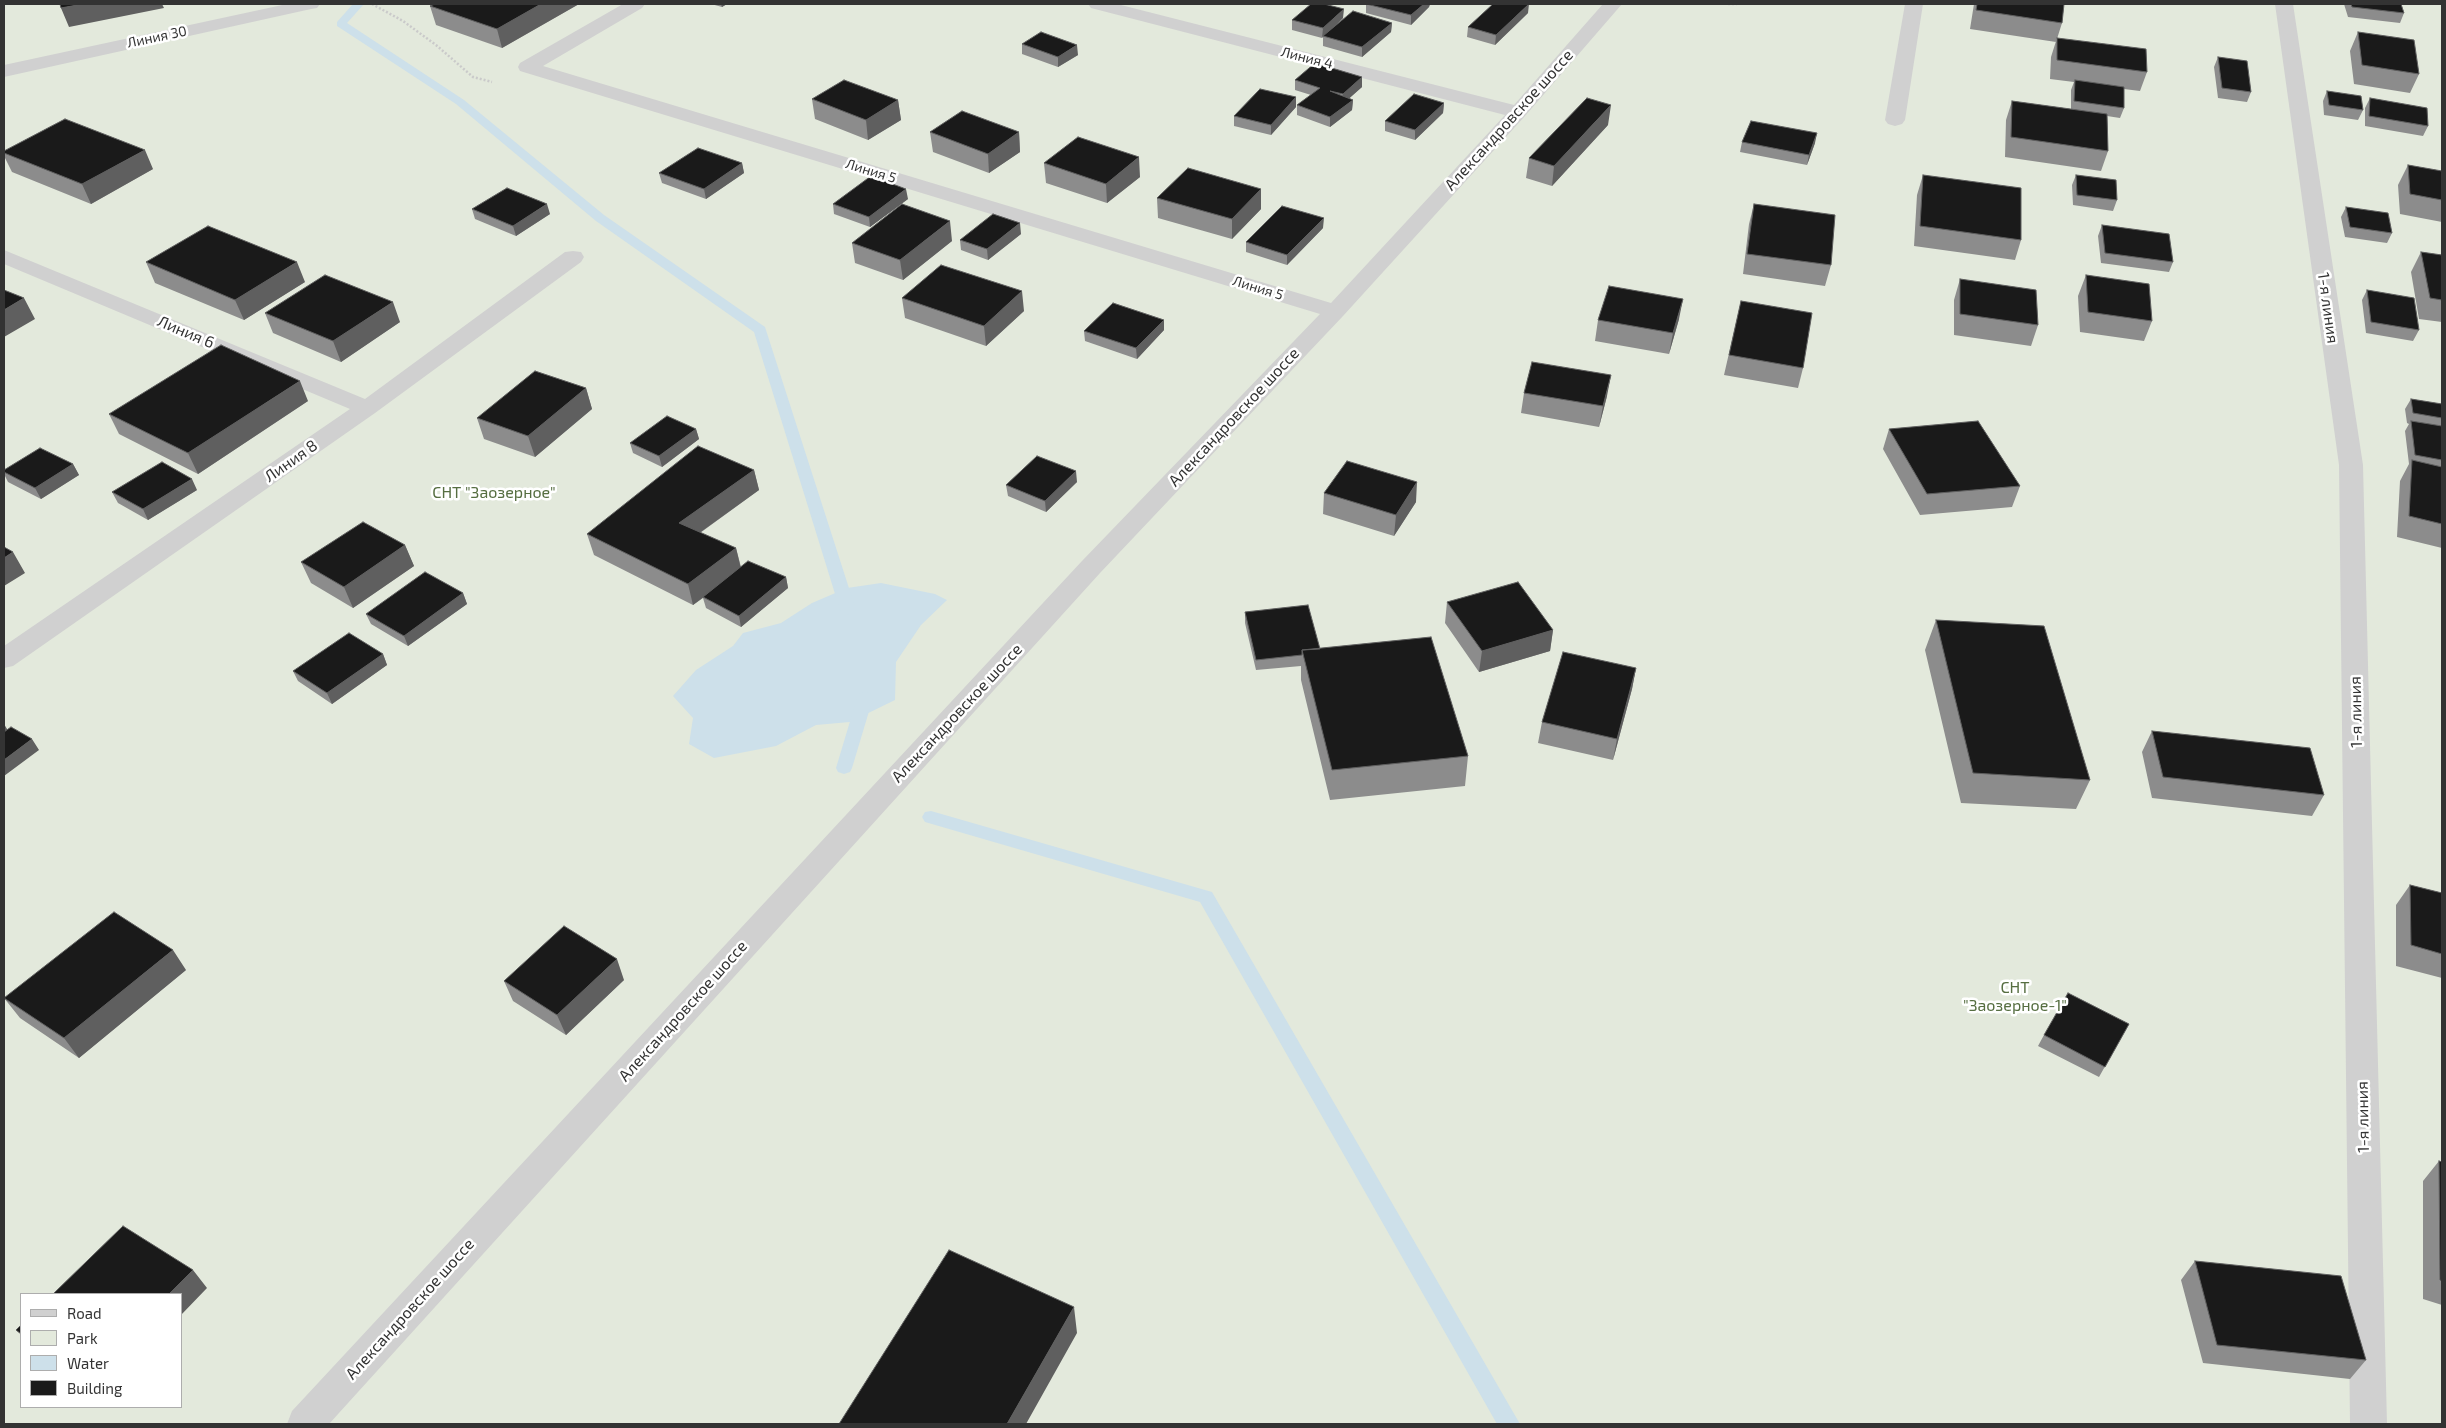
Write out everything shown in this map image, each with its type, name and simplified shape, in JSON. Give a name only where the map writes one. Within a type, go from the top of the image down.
[{"type":"street","name":"Линия 30","points":[[4,71],[311,4]]},
{"type":"street","points":[[527,67],[636,4]]},
{"type":"street","name":"Линия 4","points":[[1097,4],[1518,112]]},
{"type":"street","name":"Александровское шоссе","points":[[305,1424],[1085,574],[1334,311],[1518,112],[1613,4]]},
{"type":"street","points":[[1895,120],[1914,4]]},
{"type":"street","name":"1-я линия","points":[[2284,4],[2351,465],[2369,1424]]},
{"type":"street","name":"Линия 5","points":[[527,67],[1334,311]]},
{"type":"street","name":"Линия 6","points":[[4,256],[367,408]]},
{"type":"street","name":"Линия 8","points":[[4,659],[367,408],[573,257]]},
{"type":"path","points":[[373,4],[410,26],[473,77],[490,82],[508,79],[527,67]]},
{"type":"path","points":[[1728,4],[1737,4]]},
{"type":"green space","points":[[4,4],[2442,4],[2442,1424],[4,1424]]},
{"type":"water","points":[[881,583],[935,594],[947,600],[921,625],[896,662],[895,700],[850,722],[816,725],[776,746],[714,758],[689,744],[693,718],[673,696],[696,670],[733,646],[743,633],[781,623],[812,603],[847,588]]},
{"type":"building","points":[[60,4],[83,4],[61,8]]},
{"type":"building","points":[[435,4],[541,4],[497,29],[430,6]]},
{"type":"building","points":[[1311,4],[1324,4],[1344,9],[1323,28],[1292,20]]},
{"type":"building","points":[[1366,4],[1424,4],[1411,15]]},
{"type":"building","points":[[1493,4],[1529,4],[1496,35],[1468,27]]},
{"type":"building","points":[[1977,4],[2064,4],[2062,23],[1976,10]]},
{"type":"building","points":[[2351,4],[2401,4],[2404,13],[2352,7]]},
{"type":"building","points":[[1353,11],[1392,23],[1362,47],[1323,36]]},
{"type":"building","points":[[1041,32],[1077,45],[1058,57],[1022,44]]},
{"type":"building","points":[[2358,32],[2414,40],[2419,74],[2362,65]]},
{"type":"building","points":[[2057,38],[2146,49],[2147,72],[2057,60]]},
{"type":"building","points":[[2218,57],[2247,61],[2251,92],[2222,88]]},
{"type":"building","points":[[1315,63],[1362,77],[1343,94],[1330,91],[1353,100],[1330,117],[1297,105],[1320,88],[1295,80]]},
{"type":"building","points":[[844,80],[898,100],[866,120],[812,99]]},
{"type":"building","points":[[2075,80],[2124,87],[2124,108],[2074,101]]},
{"type":"building","points":[[1260,89],[1296,97],[1271,125],[1234,116]]},
{"type":"building","points":[[2327,91],[2361,96],[2363,110],[2329,105]]},
{"type":"building","points":[[1414,94],[1444,103],[1415,130],[1385,121]]},
{"type":"building","points":[[1587,98],[1611,105],[1554,166],[1529,158]]},
{"type":"building","points":[[2370,98],[2427,108],[2428,126],[2369,116]]},
{"type":"building","points":[[2012,101],[2107,114],[2108,151],[2011,137]]},
{"type":"building","points":[[962,111],[1019,132],[988,154],[930,132]]},
{"type":"building","points":[[65,119],[145,150],[82,184],[4,153],[4,151]]},
{"type":"building","points":[[1751,121],[1817,133],[1809,155],[1742,142]]},
{"type":"building","points":[[1078,137],[1139,157],[1106,184],[1044,163]]},
{"type":"building","points":[[698,148],[742,163],[704,189],[659,173]]},
{"type":"building","points":[[2408,165],[2442,171],[2442,200],[2410,194]]},
{"type":"building","points":[[1188,168],[1261,189],[1232,219],[1157,198]]},
{"type":"building","points":[[1923,175],[2021,188],[2021,240],[1920,226]]},
{"type":"building","points":[[2076,175],[2116,180],[2117,200],[2077,195]]},
{"type":"building","points":[[871,176],[906,189],[869,217],[833,204]]},
{"type":"building","points":[[507,188],[547,204],[513,226],[472,209]]},
{"type":"building","points":[[902,204],[950,221],[900,260],[852,243]]},
{"type":"building","points":[[1754,204],[1835,215],[1831,265],[1747,254]]},
{"type":"building","points":[[1282,206],[1324,218],[1287,255],[1246,242]]},
{"type":"building","points":[[2346,207],[2388,213],[2392,233],[2350,227]]},
{"type":"building","points":[[993,214],[1020,223],[987,249],[960,240]]},
{"type":"building","points":[[2102,225],[2169,234],[2173,262],[2105,253]]},
{"type":"building","points":[[208,226],[297,262],[235,300],[146,262]]},
{"type":"building","points":[[2421,252],[2442,255],[2442,300],[2430,298]]},
{"type":"building","points":[[941,265],[1022,291],[984,326],[902,298]]},
{"type":"building","points":[[325,275],[393,302],[333,341],[265,313]]},
{"type":"building","points":[[2086,275],[2149,284],[2152,321],[2088,312]]},
{"type":"building","points":[[1960,279],[2036,290],[2038,325],[1960,314]]},
{"type":"building","points":[[1609,286],[1683,299],[1673,333],[1598,320]]},
{"type":"building","points":[[4,290],[24,298],[4,310]]},
{"type":"building","points":[[2367,290],[2414,298],[2419,330],[2371,322]]},
{"type":"building","points":[[1741,301],[1812,313],[1803,368],[1729,355]]},
{"type":"building","points":[[1113,303],[1164,320],[1136,348],[1084,331]]},
{"type":"building","points":[[221,345],[300,381],[188,453],[109,414]]},
{"type":"building","points":[[1532,362],[1611,375],[1603,406],[1524,393]]},
{"type":"building","points":[[535,371],[586,388],[528,436],[477,418]]},
{"type":"building","points":[[2411,399],[2442,404],[2442,418],[2413,413]]},
{"type":"building","points":[[667,416],[696,429],[659,456],[630,443]]},
{"type":"building","points":[[1978,421],[2020,486],[1927,494],[1889,429]]},
{"type":"building","points":[[2411,421],[2442,426],[2442,460],[2415,455]]},
{"type":"building","points":[[698,446],[754,470],[679,523],[736,548],[688,584],[587,534]]},
{"type":"building","points":[[40,448],[73,464],[35,488],[4,472],[4,470]]},
{"type":"building","points":[[1037,456],[1076,471],[1045,501],[1006,485]]},
{"type":"building","points":[[2412,460],[2442,467],[2442,524],[2409,516]]},
{"type":"building","points":[[1347,461],[1417,482],[1396,515],[1324,493]]},
{"type":"building","points":[[162,462],[192,479],[143,509],[112,492]]},
{"type":"building","points":[[363,522],[405,545],[344,587],[301,562]]},
{"type":"building","points":[[4,547],[13,552],[4,558]]},
{"type":"building","points":[[748,561],[786,577],[739,616],[703,597]]},
{"type":"building","points":[[425,572],[463,593],[404,636],[366,614]]},
{"type":"building","points":[[1518,582],[1553,630],[1482,651],[1447,602]]},
{"type":"building","points":[[1308,605],[1320,649],[1302,650],[1302,655],[1256,660],[1245,612]]},
{"type":"building","points":[[1936,620],[2044,626],[2090,780],[1973,773]]},
{"type":"building","points":[[349,633],[383,654],[327,693],[293,671]]},
{"type":"building","points":[[1431,637],[1468,756],[1332,770],[1302,650]]},
{"type":"building","points":[[1563,652],[1636,668],[1617,739],[1542,722]]},
{"type":"building","points":[[11,727],[32,739],[4,760],[4,732]]},
{"type":"building","points":[[2152,731],[2310,748],[2324,795],[2163,777]]},
{"type":"building","points":[[2410,885],[2442,893],[2442,954],[2411,945]]},
{"type":"building","points":[[114,912],[173,950],[64,1038],[4,998]]},
{"type":"building","points":[[564,926],[617,959],[557,1015],[504,981]]},
{"type":"building","points":[[2068,993],[2129,1024],[2105,1067],[2044,1035]]},
{"type":"building","points":[[2439,1161],[2442,1162],[2442,1281],[2440,1280]]},
{"type":"building","points":[[123,1226],[193,1270],[170,1293],[54,1293]]},
{"type":"building","points":[[949,1250],[1074,1307],[1007,1424],[839,1424]]},
{"type":"building","points":[[2195,1261],[2341,1276],[2366,1360],[2217,1345]]},
{"type":"waterway","points":[[359,4],[341,24],[460,102],[600,218],[760,330],[848,610]]},
{"type":"waterway","points":[[844,768],[865,698]]},
{"type":"waterway","points":[[931,817],[1206,897],[1509,1424]]},
{"type":"park label","name":"СНТ \"Заозерное\"","points":[[494,493]]},
{"type":"park label","name":"СНТ \"Заозерное-1\"","points":[[2015,997]]}]
